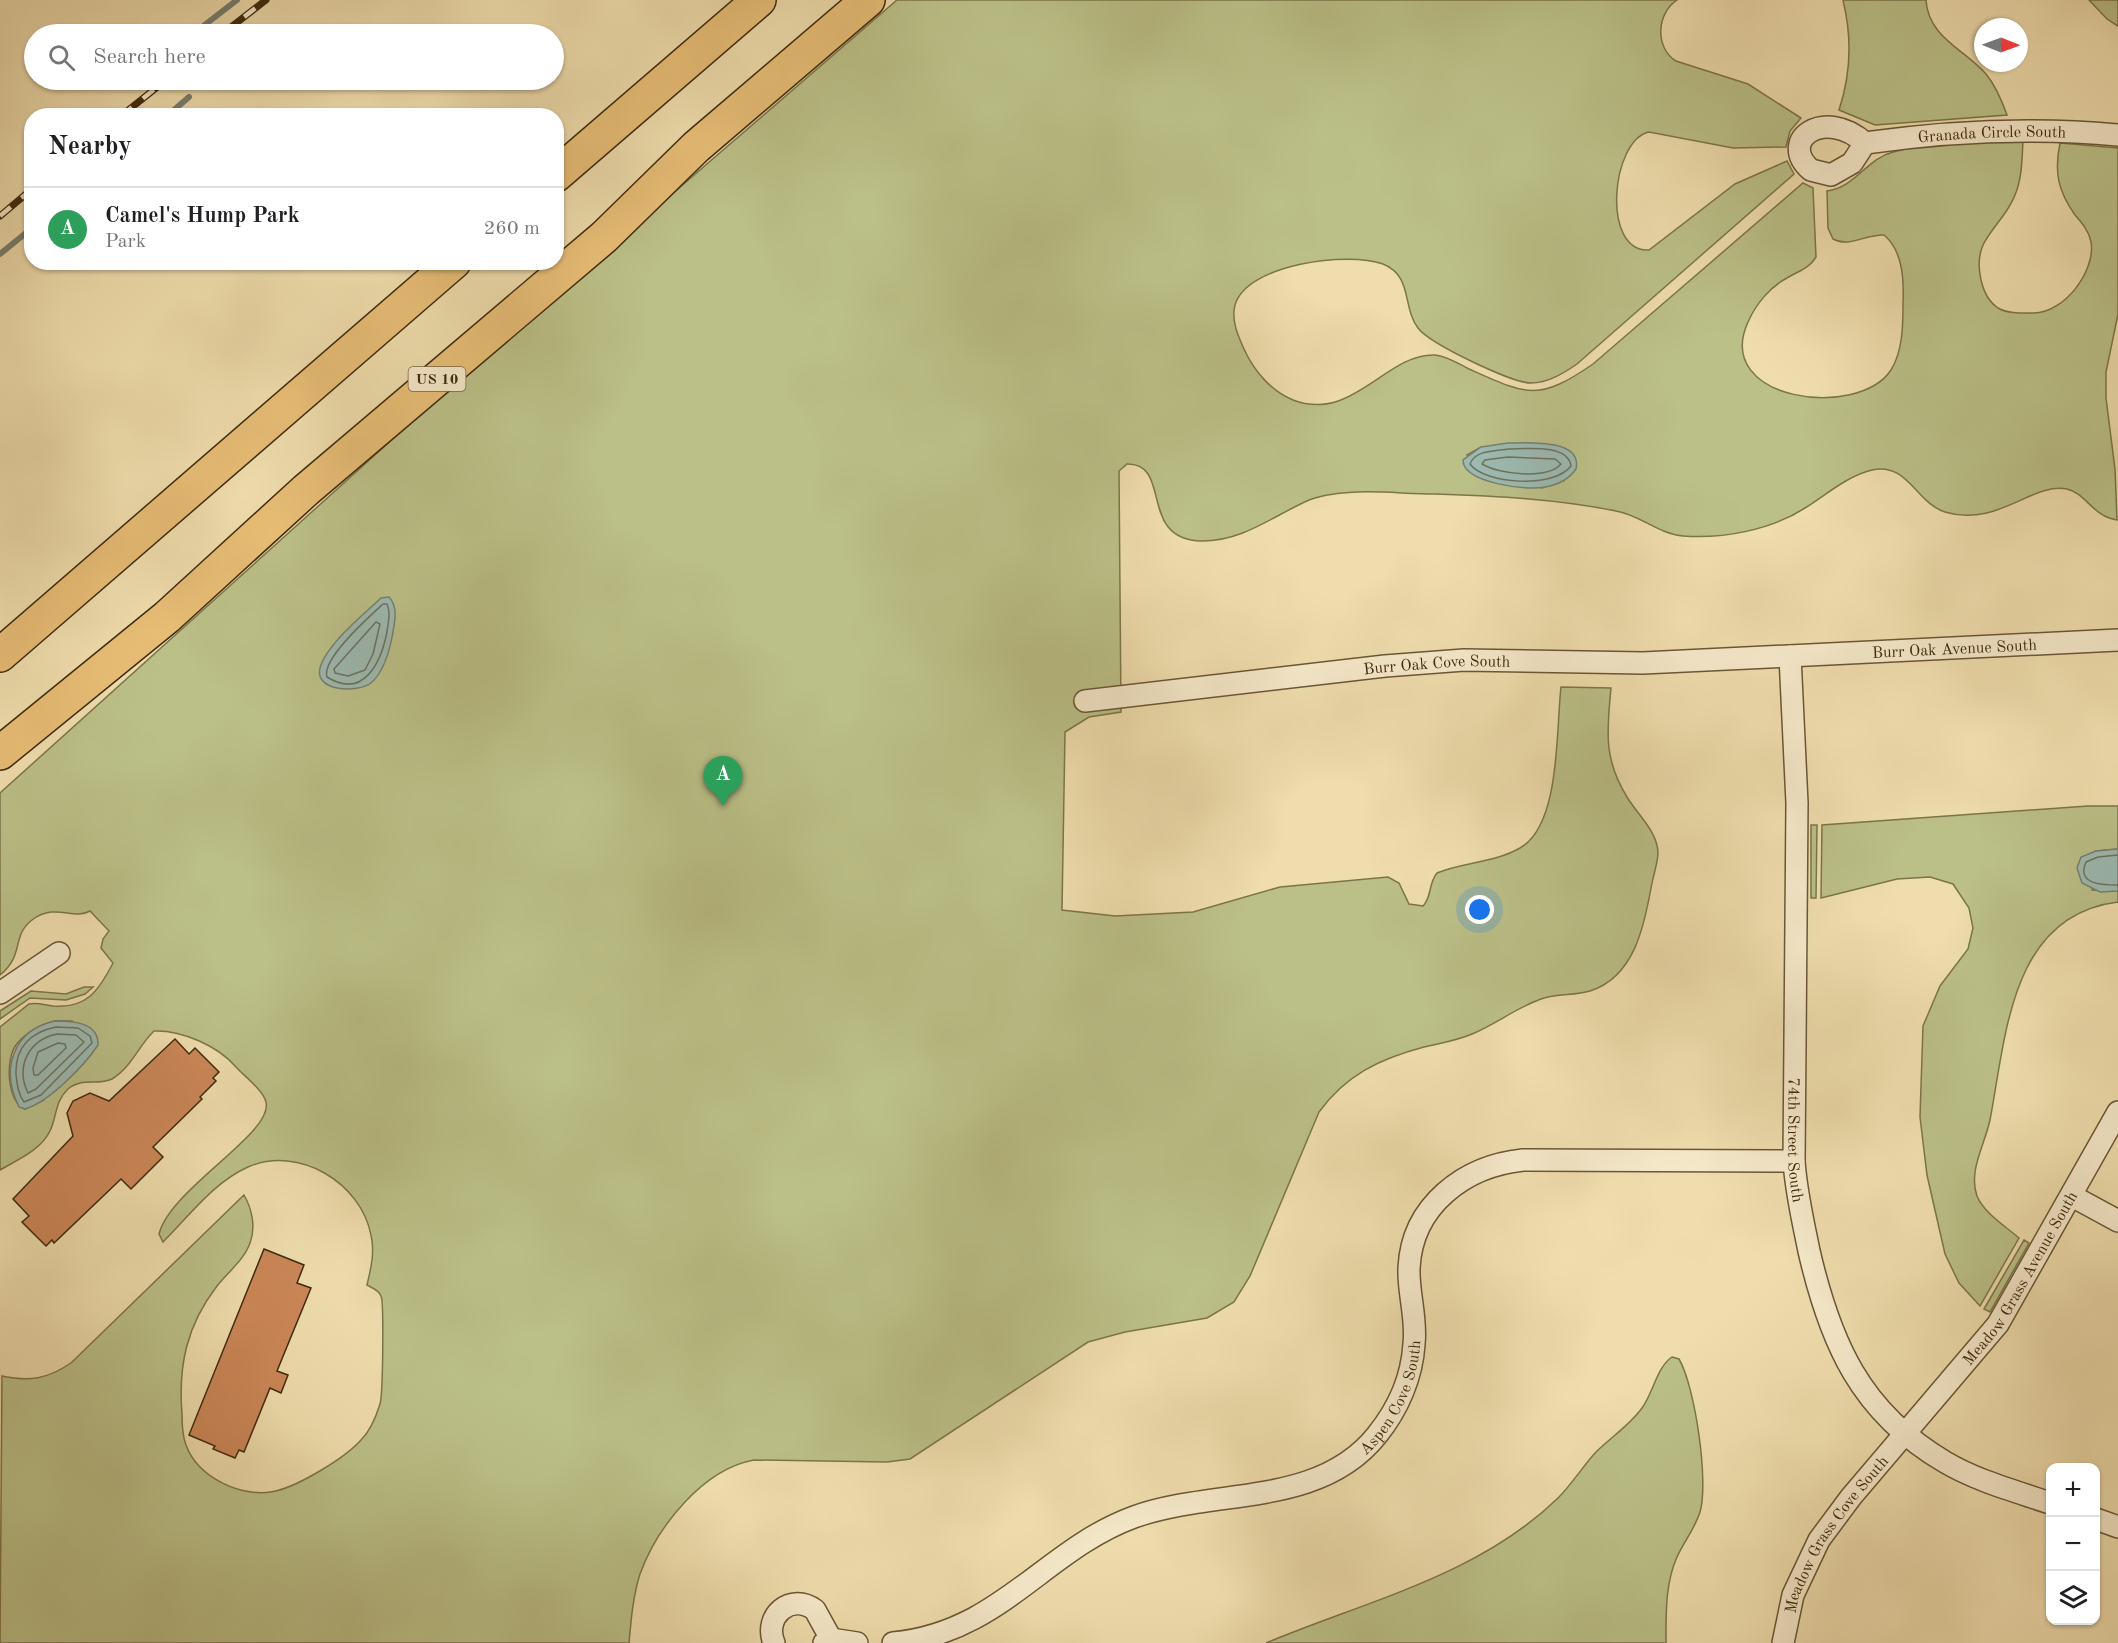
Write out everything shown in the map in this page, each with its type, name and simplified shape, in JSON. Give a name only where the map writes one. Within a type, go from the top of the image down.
[{"type":"highway","points":[[564,168],[759,0]]},
{"type":"highway","name":"US 10","points":[[0,753],[167,617],[306,490],[604,237],[696,147],[868,0]]},
{"type":"highway","points":[[0,655],[445,270]]},
{"type":"street","name":"Granada Circle South","points":[[1865,142],[1930,134],[2018,130],[2118,135]]},
{"type":"street","name":"Burr Oak Avenue South","points":[[1790,656],[2118,640]]},
{"type":"street","name":"Burr Oak Cove South","points":[[1085,701],[1431,662],[1486,660],[1643,663],[1790,656]]},
{"type":"street","name":"74th Street South","points":[[1790,656],[1797,803],[1794,1161],[1799,1206],[1812,1263],[1834,1339],[1865,1390],[1905,1434],[1967,1474],[2046,1502]]},
{"type":"street","points":[[0,993],[58,954]]},
{"type":"street","name":"Meadow Grass Avenue South","points":[[1905,1434],[1998,1324],[2118,1112]]},
{"type":"street","name":"Aspen Cove South","points":[[893,1643],[943,1632],[989,1611],[1084,1542],[1126,1520],[1172,1506],[1300,1485],[1329,1473],[1361,1451],[1390,1417],[1404,1390],[1412,1364],[1415,1336],[1409,1270],[1415,1240],[1427,1214],[1439,1198],[1471,1174],[1494,1165],[1523,1160],[1794,1161]]},
{"type":"street","points":[[2072,1196],[2118,1221]]},
{"type":"street","name":"Meadow Grass Cove South","points":[[1783,1643],[1793,1595],[1819,1540],[1851,1497],[1905,1434]]},
{"type":"street","points":[[2100,1520],[2118,1527]]},
{"type":"street","points":[[774,1643],[771,1632],[774,1618],[784,1607],[798,1603],[815,1610],[827,1641],[857,1643]]},
{"type":"green space","points":[[897,0],[1677,0],[1670,6],[1662,22],[1662,40],[1669,55],[1676,61],[1748,84],[1801,118],[1790,131],[1786,147],[1733,148],[1649,132],[1636,139],[1626,154],[1620,174],[1617,195],[1618,216],[1623,234],[1634,246],[1649,250],[1735,184],[1787,161],[1794,174],[1577,364],[1544,381],[1531,383],[1507,377],[1454,352],[1426,335],[1413,320],[1399,276],[1383,264],[1367,260],[1324,260],[1300,264],[1258,279],[1243,291],[1235,305],[1237,333],[1248,357],[1270,386],[1293,400],[1314,405],[1334,402],[1351,395],[1401,364],[1417,357],[1435,355],[1519,389],[1545,389],[1559,384],[1593,364],[1803,183],[1813,188],[1816,257],[1807,267],[1775,286],[1759,303],[1748,322],[1742,349],[1751,370],[1769,385],[1794,394],[1822,398],[1850,395],[1874,386],[1895,363],[1902,328],[1901,266],[1895,249],[1884,235],[1845,242],[1833,239],[1828,228],[1827,191],[1854,179],[1875,160],[1908,148],[1941,144],[2023,141],[2017,189],[2012,202],[1983,245],[1979,270],[1987,296],[1998,308],[2011,312],[2034,313],[2056,306],[2067,298],[2083,277],[2091,253],[2089,234],[2069,206],[2061,189],[2057,163],[2060,143],[2118,148],[2118,314],[2106,372],[2106,398],[2115,469],[2117,520],[2102,514],[2074,491],[2067,489],[2040,492],[1997,510],[1981,514],[1964,515],[1945,512],[1926,501],[1903,477],[1884,469],[1872,470],[1854,477],[1792,516],[1777,522],[1746,531],[1714,536],[1674,535],[1625,513],[1549,501],[1504,497],[1352,492],[1315,498],[1231,537],[1202,541],[1182,537],[1169,528],[1162,516],[1149,475],[1141,467],[1127,464],[1119,471],[1121,712],[1089,717],[1065,732],[1062,910],[1115,916],[1193,912],[1280,887],[1388,877],[1399,883],[1409,904],[1423,906],[1428,899],[1437,873],[1510,853],[1520,848],[1533,836],[1543,819],[1550,798],[1557,750],[1561,687],[1611,688],[1608,718],[1610,757],[1619,783],[1657,844],[1656,865],[1640,934],[1627,963],[1605,984],[1584,993],[1541,999],[1466,1036],[1392,1057],[1352,1078],[1329,1099],[1319,1112],[1250,1276],[1234,1302],[1207,1318],[1125,1332],[1088,1342],[910,1459],[887,1462],[754,1460],[717,1475],[684,1503],[670,1520],[648,1556],[636,1591],[629,1643],[0,1643],[2,1376],[21,1379],[38,1378],[54,1373],[71,1363],[244,1195],[252,1218],[253,1231],[250,1243],[240,1260],[217,1286],[198,1316],[183,1362],[181,1396],[183,1433],[192,1457],[200,1467],[211,1476],[236,1489],[263,1493],[297,1483],[344,1455],[368,1432],[380,1404],[383,1330],[381,1296],[367,1285],[373,1248],[365,1216],[355,1199],[341,1185],[325,1173],[307,1165],[287,1161],[268,1161],[236,1173],[202,1200],[163,1242],[159,1234],[167,1217],[181,1199],[239,1146],[254,1129],[264,1115],[266,1102],[257,1088],[220,1052],[188,1036],[154,1031],[130,1063],[112,1079],[73,1085],[61,1099],[50,1131],[41,1144],[0,1170],[0,1027],[29,1004],[65,1006],[83,1001],[97,989],[113,963],[101,948],[103,939],[109,931],[90,911],[84,914],[49,912],[32,920],[26,926],[13,960],[0,975],[0,793],[497,345]],"holes":[[[1481,447],[1563,481],[1542,488],[1467,455]],[[55,1021],[72,1021],[44,1100],[25,1109],[19,1105],[11,1090],[9,1070],[12,1052],[28,1033]]]},
{"type":"green space","points":[[1843,0],[1926,0],[1933,24],[1948,42],[1974,63],[1974,72],[1986,74],[1996,89],[2007,115],[1875,125],[1839,110],[1848,69],[1849,42]]},
{"type":"green space","points":[[2089,0],[2118,0],[2118,26],[2107,19]]},
{"type":"green space","points":[[2088,806],[2118,806],[2118,849],[2096,851],[2092,890],[2118,891],[2118,902],[2082,912],[2055,930],[2034,955],[2020,985],[2009,1018],[1990,1120],[1978,1158],[1975,1177],[1975,1187],[1980,1202],[1995,1219],[2019,1238],[1980,1306],[1959,1283],[1945,1254],[1927,1175],[1920,1117],[1923,1026],[1940,986],[1968,949],[1973,928],[1969,908],[1953,884],[1930,877],[1897,879],[1821,898],[1822,825]]},
{"type":"green space","points":[[1811,825],[1817,825],[1816,898],[1811,898]]},
{"type":"green space","points":[[84,987],[93,987],[85,994],[66,1000],[30,998],[0,1019],[0,1011],[31,991],[66,994]]},
{"type":"green space","points":[[2024,1240],[2029,1243],[1990,1312],[1984,1309]]},
{"type":"green space","points":[[1672,1357],[1679,1359],[1690,1390],[1699,1434],[1703,1479],[1700,1512],[1677,1557],[1670,1578],[1666,1643],[1266,1643],[1420,1584],[1493,1548],[1527,1525],[1558,1498],[1596,1452],[1637,1414],[1646,1402],[1663,1367]]},
{"type":"water","points":[[1508,443],[1539,443],[1562,447],[1571,452],[1576,459],[1576,469],[1570,476],[1558,483],[1525,488],[1484,480],[1466,468],[1463,460],[1481,447]]},
{"type":"water","points":[[389,597],[395,609],[394,627],[386,660],[380,673],[371,683],[357,688],[338,688],[324,682],[320,676],[320,668],[330,649],[381,598]]},
{"type":"water","points":[[2118,849],[2118,891],[2100,892],[2082,883],[2077,868],[2081,857],[2096,851]]},
{"type":"water","points":[[55,1021],[83,1024],[89,1027],[97,1037],[98,1045],[75,1073],[45,1099],[25,1109],[19,1107],[13,1093],[11,1079],[14,1053],[29,1033]]},
{"type":"building","points":[[175,1039],[189,1054],[195,1048],[219,1072],[213,1078],[216,1081],[200,1097],[202,1099],[153,1147],[163,1157],[131,1189],[121,1179],[54,1243],[52,1240],[46,1246],[22,1222],[29,1216],[13,1199],[73,1136],[67,1113],[73,1101],[90,1093],[109,1101]]},
{"type":"building","points":[[264,1249],[304,1265],[297,1283],[311,1288],[277,1371],[288,1375],[281,1393],[270,1388],[244,1452],[239,1450],[235,1458],[189,1435]]},
{"type":"waterway","points":[[206,24],[237,0]]},
{"type":"waterway","points":[[176,108],[189,97]]},
{"type":"waterway","points":[[0,254],[24,234]]},
{"type":"railway","points":[[235,24],[266,0]]},
{"type":"railway","points":[[131,108],[154,90]]},
{"type":"railway","points":[[0,216],[24,196]]},
{"type":"place","name":"Camel's Hump Park","points":[[723,806]]}]
